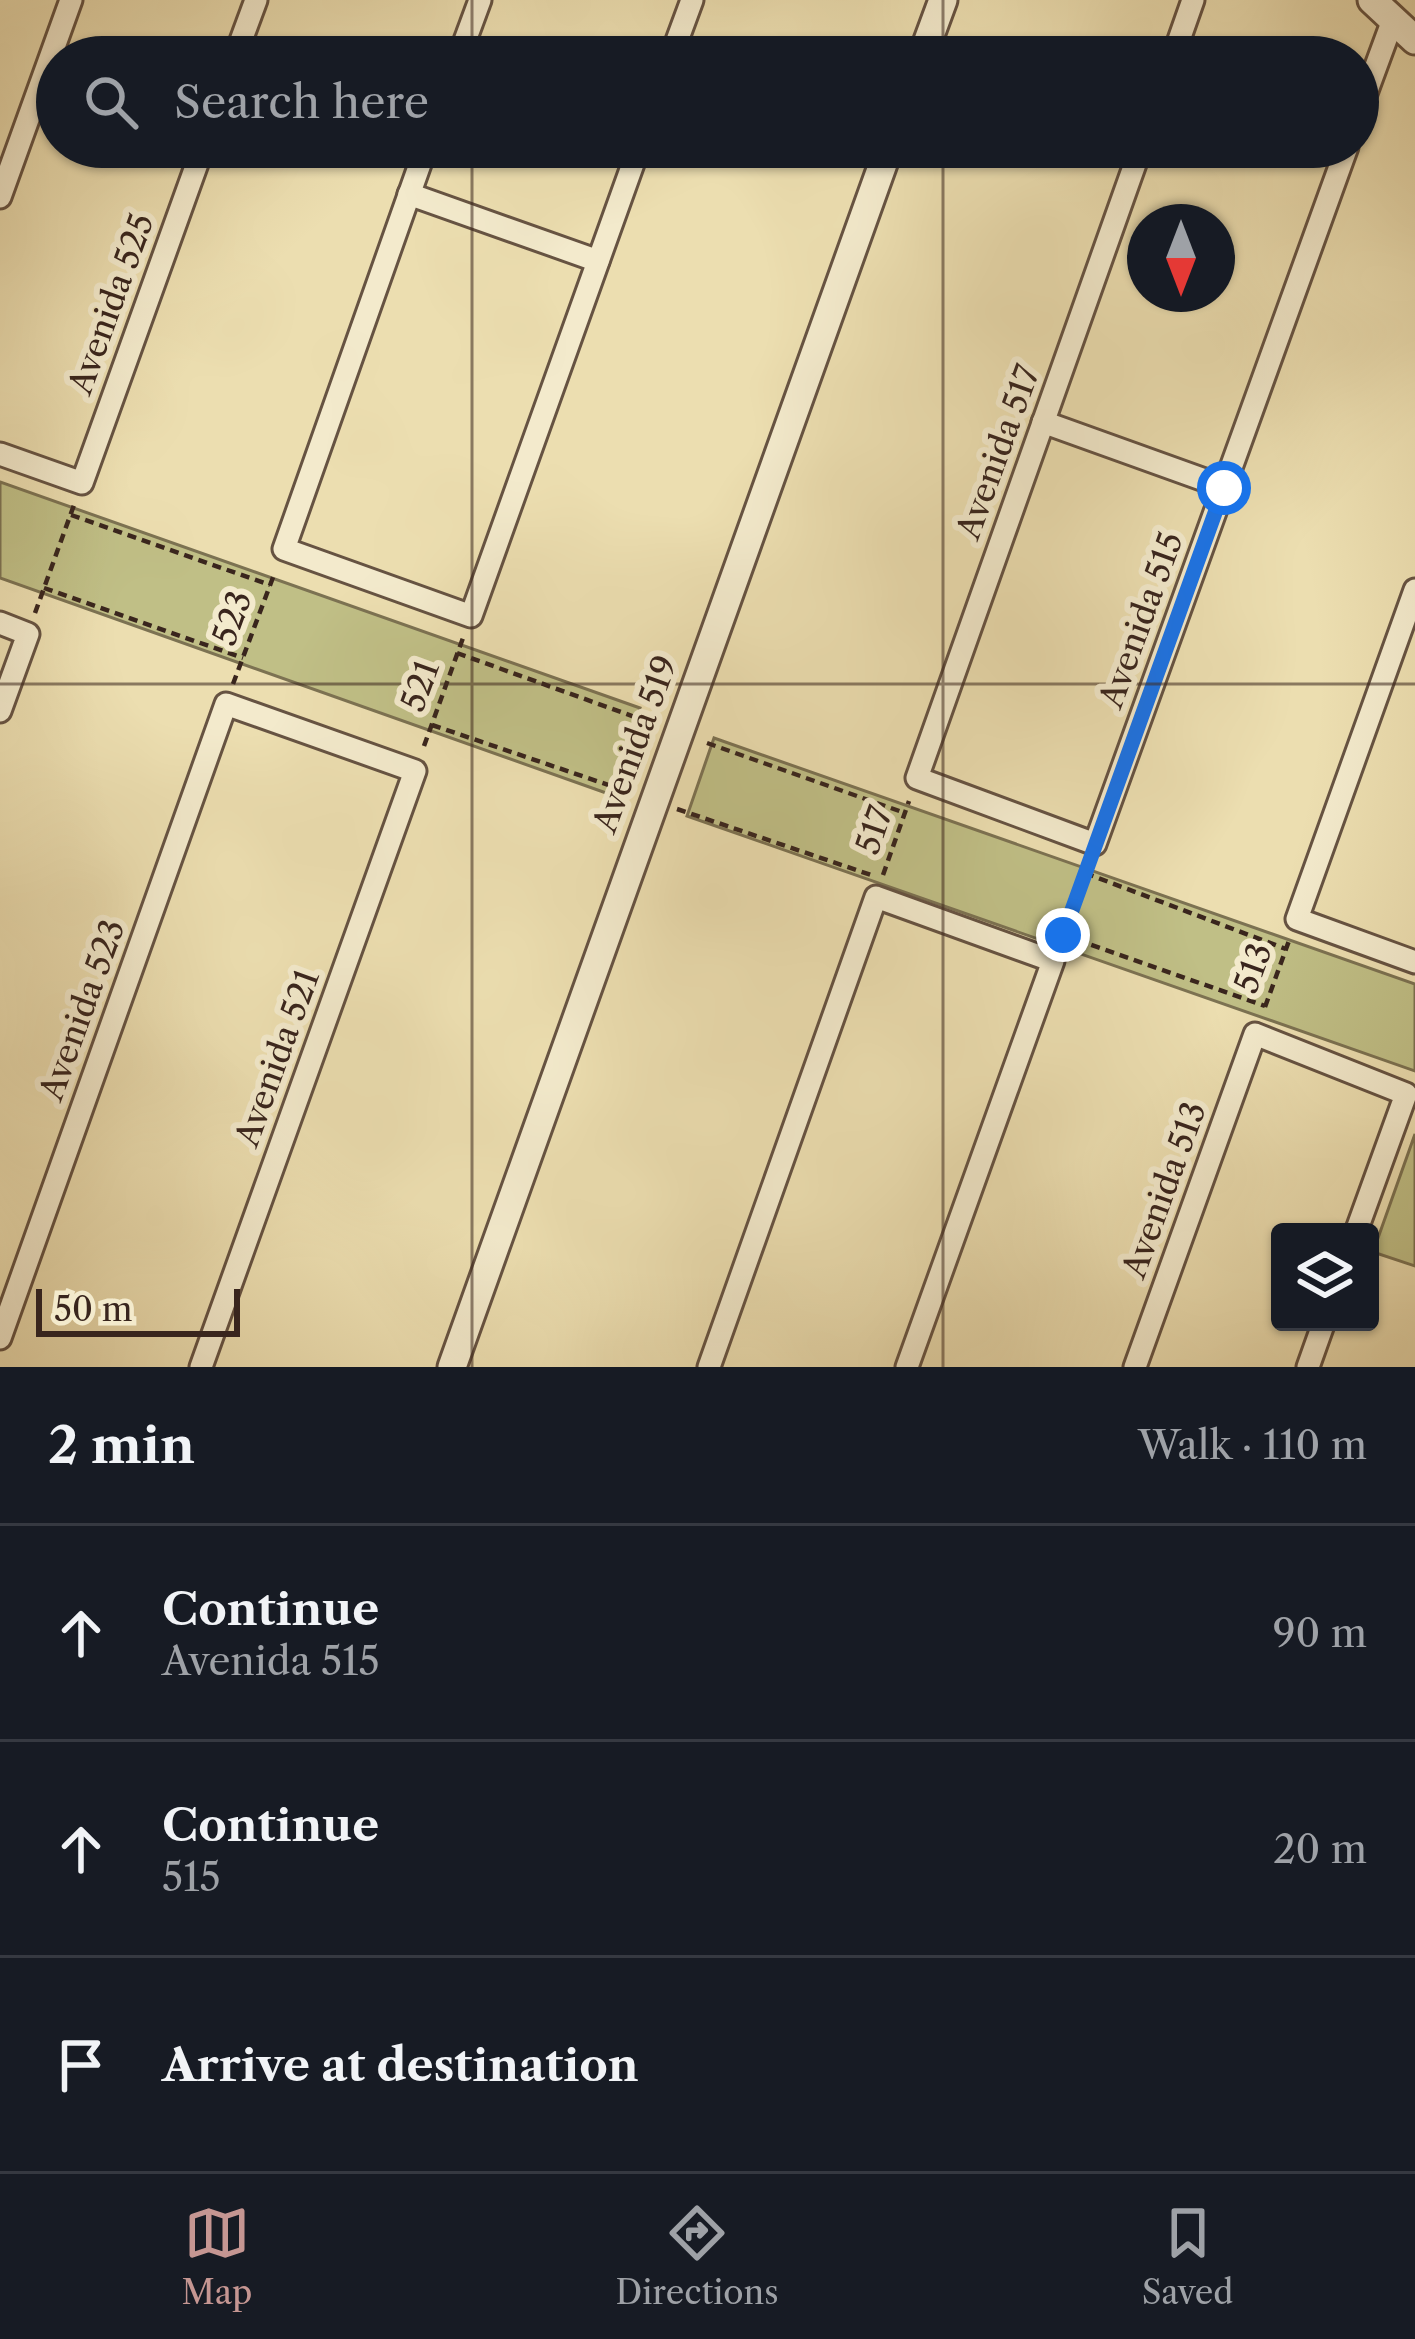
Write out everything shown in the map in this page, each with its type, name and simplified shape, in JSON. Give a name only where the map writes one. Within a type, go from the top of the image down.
[{"type":"street","points":[[61,36],[71,0]]},
{"type":"street","points":[[243,36],[256,0]]},
{"type":"street","points":[[467,36],[480,0]]},
{"type":"street","points":[[679,36],[692,0]]},
{"type":"street","points":[[930,36],[943,0]]},
{"type":"street","points":[[1180,36],[1193,0]]},
{"type":"street","points":[[1382,10],[1415,40]]},
{"type":"street","points":[[0,197],[36,107]]},
{"type":"street","name":"Avenida 525","points":[[82,483],[195,168]]},
{"type":"street","points":[[418,168],[284,549],[471,616],[631,168]]},
{"type":"street","name":"Avenida 519","points":[[452,1367],[881,168]]},
{"type":"street","name":"Avenida 517","points":[[917,778],[1134,168]]},
{"type":"street","name":"Avenida 515","points":[[1095,844],[1339,168]]},
{"type":"street","points":[[409,194],[598,261]]},
{"type":"street","points":[[1043,422],[1224,488]]},
{"type":"street","points":[[0,454],[82,483]]},
{"type":"street","points":[[1415,590],[1297,919],[1415,962]]},
{"type":"street","points":[[0,623],[28,634],[0,711]]},
{"type":"street","points":[[226,704],[415,771]]},
{"type":"street","name":"Avenida 523","points":[[0,1338],[226,704]]},
{"type":"street","name":"Avenida 521","points":[[201,1367],[415,771]]},
{"type":"street","points":[[917,778],[1095,844]]},
{"type":"street","points":[[709,1367],[875,897],[1053,961],[907,1367]]},
{"type":"street","points":[[1255,1034],[1406,1094],[1359,1223]]},
{"type":"street","name":"Avenida 513","points":[[1135,1367],[1255,1034]]},
{"type":"street","points":[[1308,1367],[1321,1331]]},
{"type":"path","points":[[28,634],[82,483]]},
{"type":"path","points":[[70,514],[270,586]]},
{"type":"path","name":"523","points":[[226,704],[284,549]]},
{"type":"path","points":[[44,588],[243,658]]},
{"type":"path","name":"521","points":[[415,771],[471,616]]},
{"type":"path","name":"517","points":[[875,897],[917,778]]},
{"type":"path","points":[[1053,961],[1095,844]]},
{"type":"path","points":[[1085,873],[1286,949]]},
{"type":"path","name":"513","points":[[1255,1034],[1297,919]]},
{"type":"path","points":[[1063,935],[1265,1006]]},
{"type":"shaded area","points":[[0,482],[640,708],[609,794],[0,578]]},
{"type":"shaded area","points":[[714,738],[1415,984],[1415,1071],[687,816]]},
{"type":"shaded area","points":[[1415,1134],[1415,1266],[1379,1254],[1379,1235]]},
{"type":"route","points":[[1063,935],[1224,488]]}]
